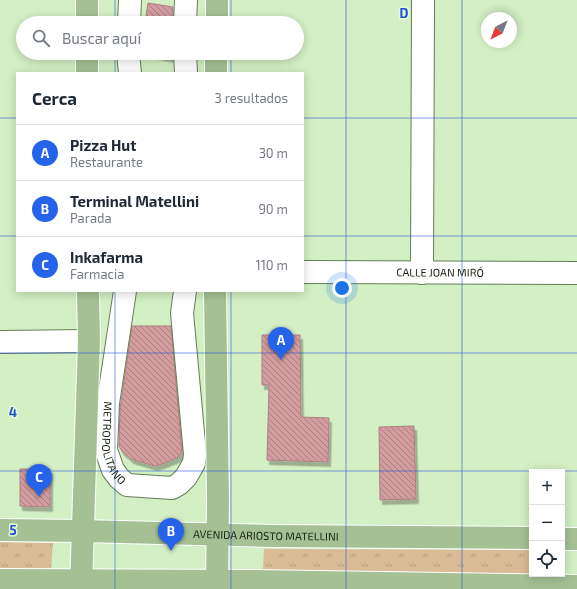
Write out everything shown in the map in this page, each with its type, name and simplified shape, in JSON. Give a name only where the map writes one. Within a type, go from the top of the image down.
[{"type":"main road","points":[[87,0],[87,16]]},
{"type":"main road","points":[[217,0],[217,16]]},
{"type":"main road","points":[[87,60],[87,72]]},
{"type":"main road","points":[[216,60],[216,72]]},
{"type":"main road","points":[[81,585],[89,341],[88,292]]},
{"type":"main road","points":[[215,292],[218,535],[217,585]]},
{"type":"main road","name":"AVENIDA ARIOSTO MATELLINI","points":[[0,530],[273,536],[529,538]]},
{"type":"main road","points":[[565,539],[577,539]]},
{"type":"main road","points":[[0,580],[81,585],[422,587],[577,586]]},
{"type":"street","points":[[129,16],[130,0]]},
{"type":"street","points":[[186,0],[186,16]]},
{"type":"street","points":[[422,274],[423,0]]},
{"type":"street","points":[[129,60],[130,72]]},
{"type":"street","points":[[185,60],[186,72]]},
{"type":"street","name":"CALLE JOAN MIRÓ","points":[[304,272],[422,274],[577,273]]},
{"type":"street","name":"METROPOLITANO","points":[[125,292],[108,403],[106,450],[112,470],[118,478],[127,485],[172,488],[186,477],[194,463],[195,454],[182,313],[185,292]]},
{"type":"street","points":[[0,342],[89,341]]},
{"type":"green space","points":[[0,542],[53,543],[51,571],[0,570]]},
{"type":"green space","points":[[264,549],[529,550],[529,574],[263,572]]},
{"type":"building","points":[[148,3],[173,7],[173,16],[146,16]]},
{"type":"building","points":[[132,326],[171,326],[182,452],[177,458],[155,466],[131,459],[119,446],[120,409]]},
{"type":"building","points":[[262,335],[300,335],[301,417],[329,418],[328,462],[267,460],[269,385],[262,385]]},
{"type":"building","points":[[414,426],[416,499],[380,500],[379,427]]},
{"type":"building","points":[[20,469],[50,469],[50,507],[20,506]]},
{"type":"place","name":"Pizza Hut","points":[[281,360]]},
{"type":"place","name":"Inkafarma","points":[[39,497]]},
{"type":"place","name":"Terminal Matellini","points":[[171,551]]}]
